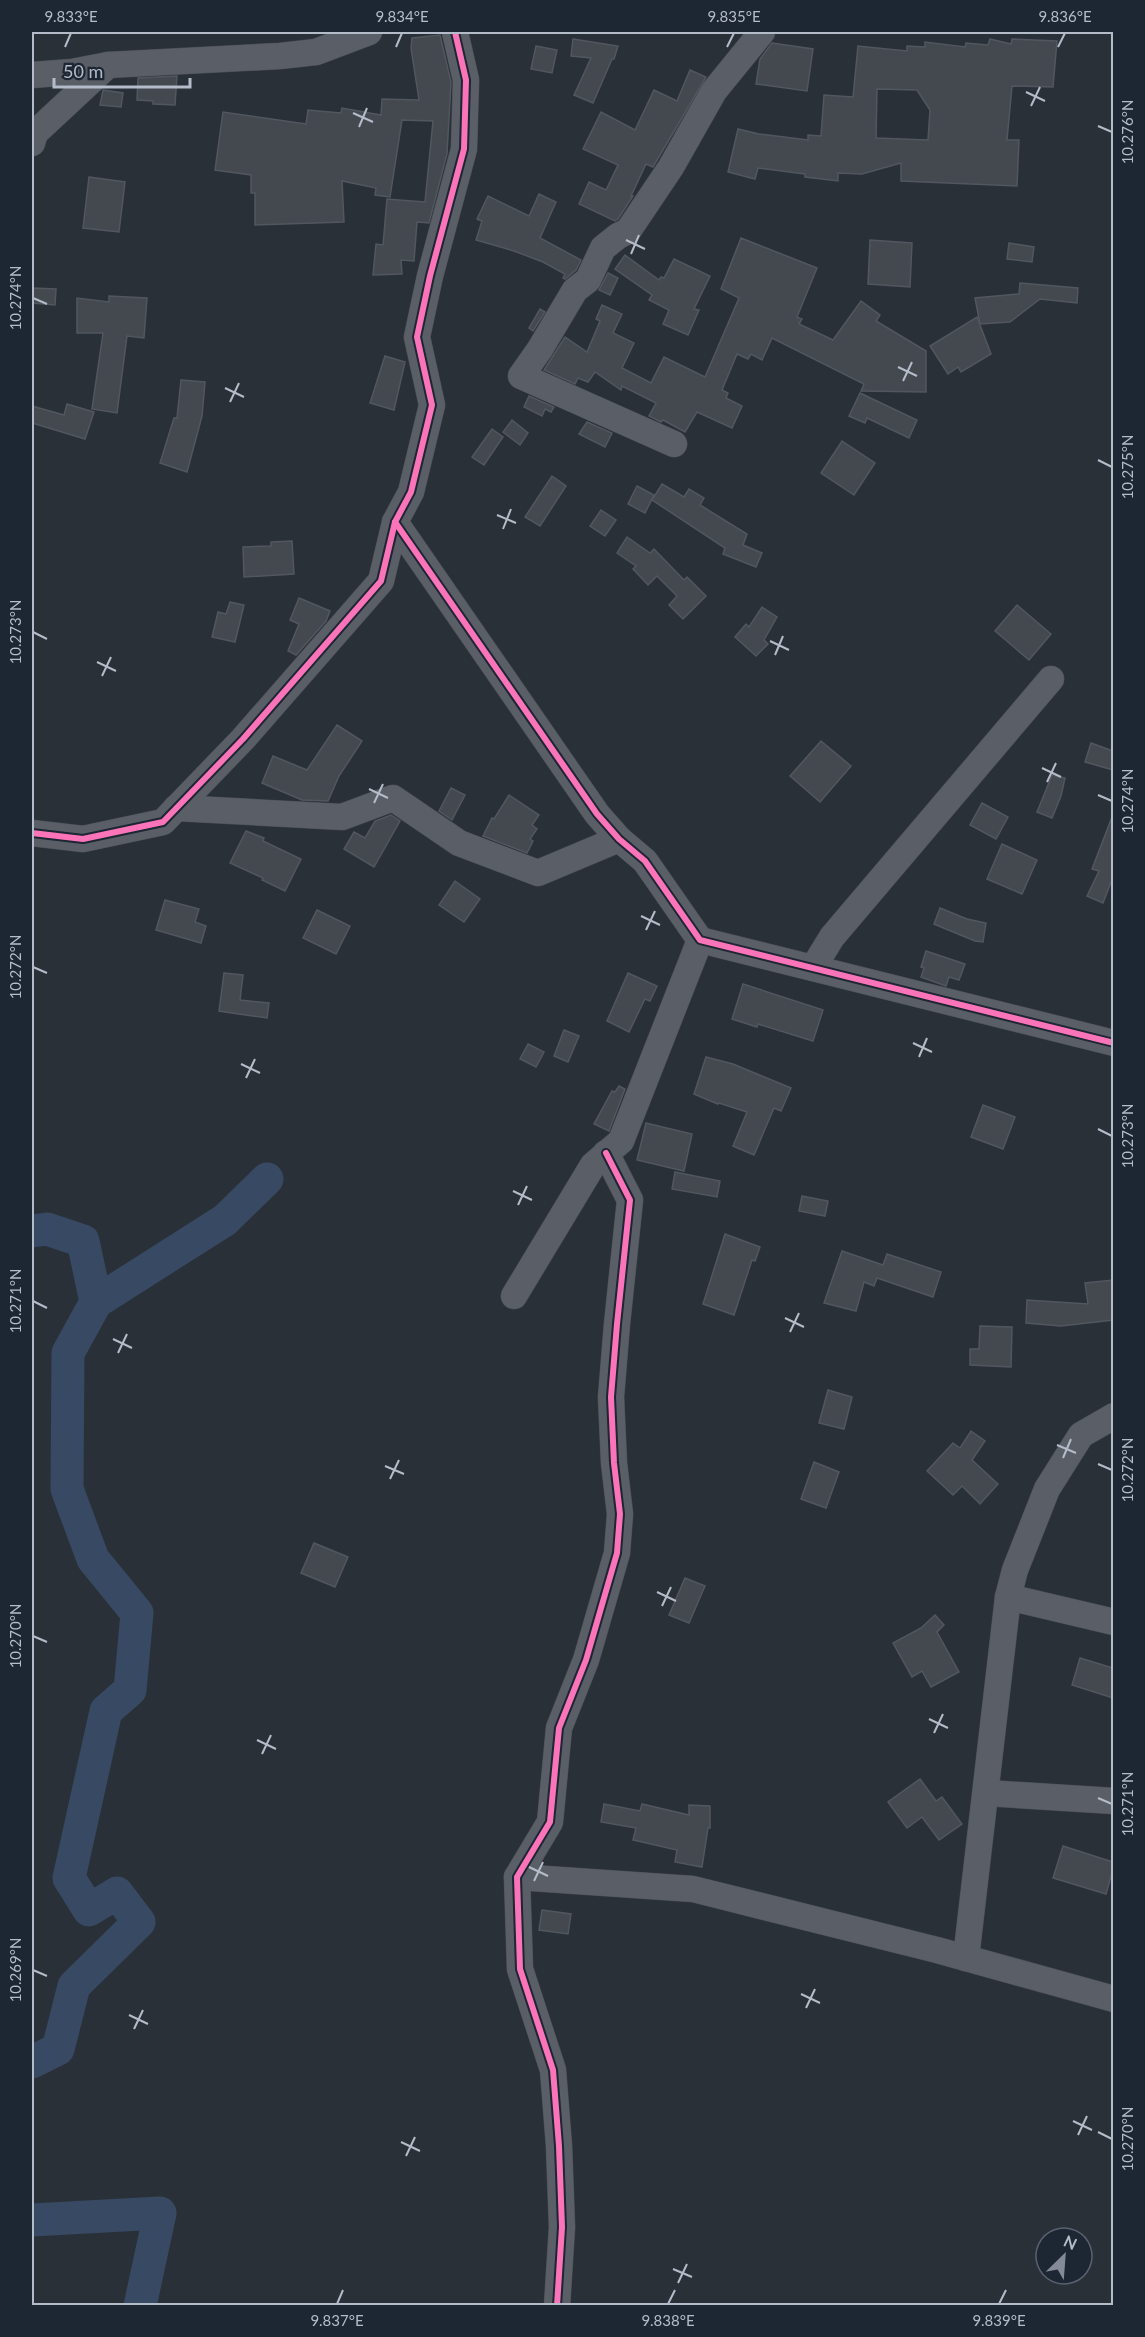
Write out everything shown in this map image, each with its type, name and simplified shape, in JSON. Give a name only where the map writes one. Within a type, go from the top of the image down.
[{"type":"street","points":[[32,75],[72,72],[108,65],[316,52],[369,32]]},
{"type":"street","points":[[32,833],[83,839],[163,822],[243,738],[381,581],[395,522],[411,492],[432,405],[417,337],[430,276],[464,149],[466,80],[455,32]]},
{"type":"street","points":[[735,32],[768,32]]},
{"type":"street","points":[[674,444],[521,376],[575,290],[588,280],[603,248],[628,231],[671,167],[714,91],[762,32]]},
{"type":"street","points":[[32,143],[35,133],[108,65]]},
{"type":"street","points":[[395,522],[597,814],[619,839],[645,861],[700,940],[1113,1043]]},
{"type":"street","points":[[813,968],[832,937],[1051,679]]},
{"type":"street","points":[[176,808],[342,816],[393,798],[459,843],[538,873],[619,839]]},
{"type":"street","points":[[514,1296],[593,1165],[621,1141],[700,940]]},
{"type":"street","points":[[557,2306],[562,2227],[553,2070],[520,1969],[517,1877],[550,1822],[559,1728],[586,1660],[617,1553],[620,1514],[614,1463],[611,1397],[630,1200],[606,1153]]},
{"type":"street","points":[[966,1958],[1008,1597],[1015,1570],[1047,1489],[1081,1435],[1113,1416]]},
{"type":"street","points":[[1008,1597],[1113,1622]]},
{"type":"street","points":[[986,1792],[1113,1801]]},
{"type":"street","points":[[517,1877],[693,1889],[966,1958],[1113,1999]]},
{"type":"building","points":[[440,35],[451,82],[447,154],[429,223],[417,222],[414,261],[401,260],[402,274],[373,275],[376,244],[383,245],[387,199],[425,202],[433,121],[402,120],[390,197],[375,195],[376,188],[342,181],[344,222],[255,225],[255,193],[251,193],[251,175],[215,170],[223,112],[306,124],[308,110],[341,113],[342,108],[381,115],[382,99],[419,100],[411,48],[412,38]]},
{"type":"building","points":[[573,39],[618,46],[593,103],[574,95],[591,58],[571,56]]},
{"type":"building","points":[[990,39],[1011,44],[1012,39],[1057,41],[1053,87],[1012,86],[1007,140],[1019,140],[1017,186],[901,181],[901,163],[862,174],[838,173],[838,181],[758,168],[755,179],[728,172],[738,129],[808,140],[808,135],[821,136],[824,95],[853,97],[858,46],[907,51],[907,46],[925,47],[925,42],[965,47],[966,43],[988,45]],"holes":[[[877,89],[917,90],[930,110],[928,140],[876,138]]]},
{"type":"building","points":[[772,43],[813,49],[807,91],[756,84],[760,59]]},
{"type":"building","points":[[536,46],[557,50],[552,73],[531,69]]},
{"type":"building","points":[[690,70],[706,77],[653,167],[646,164],[631,196],[633,196],[618,219],[615,221],[579,204],[589,182],[606,190],[618,165],[583,149],[601,112],[635,130],[654,90],[677,101]]},
{"type":"building","points":[[177,76],[175,105],[153,104],[153,101],[137,100],[138,78]]},
{"type":"building","points":[[103,90],[123,93],[121,107],[100,105]]},
{"type":"building","points":[[89,177],[125,182],[119,232],[83,228]]},
{"type":"building","points":[[539,194],[556,202],[540,238],[581,260],[576,270],[565,279],[563,278],[565,274],[543,262],[476,240],[482,221],[477,219],[488,196],[529,216]]},
{"type":"building","points":[[741,238],[817,268],[797,317],[802,319],[799,324],[833,340],[861,301],[880,315],[876,321],[926,351],[926,392],[861,391],[864,384],[772,338],[762,360],[751,354],[748,359],[737,354],[722,390],[728,393],[726,398],[742,406],[732,428],[697,412],[685,432],[663,420],[661,422],[649,416],[656,403],[622,386],[621,390],[595,372],[588,382],[578,378],[575,384],[544,370],[565,337],[587,352],[600,321],[596,319],[602,305],[622,314],[613,333],[634,343],[622,368],[651,383],[664,357],[705,377],[739,298],[721,289]]},
{"type":"building","points":[[870,240],[912,243],[910,287],[868,284]]},
{"type":"building","points":[[1009,243],[1034,247],[1032,262],[1007,259]]},
{"type":"building","points":[[625,255],[659,280],[661,277],[664,278],[674,259],[710,276],[694,309],[699,310],[688,335],[663,324],[669,310],[649,300],[652,295],[615,269]]},
{"type":"building","points":[[608,273],[618,278],[610,295],[599,290]]},
{"type":"building","points":[[1020,283],[1078,288],[1077,303],[1040,299],[1010,322],[980,324],[975,298],[1019,294]]},
{"type":"building","points":[[32,288],[56,289],[55,305],[32,303]]},
{"type":"building","points":[[109,296],[147,298],[144,338],[127,336],[117,413],[92,409],[103,333],[77,333],[77,298],[109,302]]},
{"type":"building","points":[[540,309],[545,312],[533,331],[529,328]]},
{"type":"building","points":[[977,317],[991,354],[961,372],[958,367],[948,374],[930,346]]},
{"type":"building","points":[[385,356],[405,362],[394,410],[370,403]]},
{"type":"building","points":[[181,380],[205,382],[202,416],[187,472],[160,463],[174,418],[177,418]]},
{"type":"building","points":[[860,393],[917,420],[909,438],[867,418],[865,423],[849,416]]},
{"type":"building","points":[[529,396],[554,407],[551,412],[545,409],[542,416],[524,407]]},
{"type":"building","points":[[67,404],[94,412],[85,439],[32,423],[32,406],[64,415]]},
{"type":"building","points":[[512,420],[528,433],[520,445],[503,432]]},
{"type":"building","points":[[587,422],[612,433],[605,447],[579,434]]},
{"type":"building","points":[[492,429],[503,437],[484,465],[472,457]]},
{"type":"building","points":[[842,441],[875,463],[854,495],[821,473]]},
{"type":"building","points":[[552,476],[566,486],[540,526],[525,517]]},
{"type":"building","points":[[662,484],[684,497],[689,489],[704,498],[700,505],[747,534],[743,545],[762,553],[756,567],[723,554],[725,548],[652,500]]},
{"type":"building","points":[[637,486],[654,495],[645,513],[628,504]]},
{"type":"building","points":[[601,510],[616,520],[605,536],[590,526]]},
{"type":"building","points":[[627,537],[650,553],[654,549],[684,580],[687,577],[706,596],[683,619],[669,605],[677,596],[657,576],[648,585],[633,569],[636,566],[617,553]]},
{"type":"building","points":[[292,541],[294,574],[244,577],[243,547],[271,546],[271,542]]},
{"type":"building","points":[[299,598],[330,611],[326,621],[296,655],[288,651],[299,624],[290,620]]},
{"type":"building","points":[[230,602],[244,605],[235,642],[212,637],[218,612],[226,614]]},
{"type":"building","points":[[1017,605],[1051,634],[1029,660],[995,631]]},
{"type":"building","points":[[762,607],[777,617],[764,640],[768,644],[756,656],[735,637],[746,624],[749,627]]},
{"type":"building","points":[[337,725],[362,741],[339,776],[328,801],[302,800],[262,783],[273,756],[307,770]]},
{"type":"building","points":[[821,741],[851,766],[820,802],[790,776]]},
{"type":"building","points":[[1091,743],[1113,751],[1113,770],[1085,762]]},
{"type":"building","points":[[1052,775],[1065,778],[1052,818],[1037,812]]},
{"type":"building","points":[[451,788],[465,795],[452,820],[439,811]]},
{"type":"building","points":[[509,795],[539,815],[532,825],[537,829],[530,839],[533,841],[527,853],[483,836],[492,818],[494,819]]},
{"type":"building","points":[[982,803],[1008,817],[996,839],[970,825]]},
{"type":"building","points":[[391,815],[400,821],[374,867],[344,849],[354,832],[365,838],[375,821]]},
{"type":"building","points":[[1112,817],[1113,877],[1103,903],[1087,896],[1099,871],[1092,869]]},
{"type":"building","points":[[246,831],[264,838],[263,841],[301,859],[285,891],[230,863]]},
{"type":"building","points":[[1002,844],[1037,860],[1022,894],[987,879]]},
{"type":"building","points":[[455,881],[480,899],[464,922],[439,905]]},
{"type":"building","points":[[165,900],[199,909],[195,922],[206,926],[201,943],[156,930]]},
{"type":"building","points":[[940,908],[967,919],[986,923],[983,942],[975,941],[934,924]]},
{"type":"building","points":[[317,910],[350,926],[336,954],[303,938]]},
{"type":"building","points":[[926,951],[965,964],[959,980],[949,977],[946,986],[921,977],[924,968],[921,967]]},
{"type":"building","points":[[224,973],[243,975],[240,1000],[269,1003],[267,1018],[219,1011]]},
{"type":"building","points":[[628,973],[657,986],[650,1001],[645,999],[629,1032],[607,1021]]},
{"type":"building","points":[[743,984],[823,1010],[813,1041],[758,1024],[757,1027],[732,1019]]},
{"type":"building","points":[[564,1030],[579,1036],[568,1062],[554,1056]]},
{"type":"building","points":[[528,1044],[544,1052],[536,1067],[520,1059]]},
{"type":"building","points":[[706,1057],[733,1064],[791,1088],[781,1111],[774,1108],[754,1155],[733,1146],[747,1112],[694,1094]]},
{"type":"building","points":[[619,1086],[625,1089],[609,1131],[594,1124],[612,1091],[615,1092]]},
{"type":"building","points":[[983,1105],[1015,1117],[1003,1149],[971,1137]]},
{"type":"building","points":[[646,1123],[692,1134],[684,1171],[637,1160]]},
{"type":"building","points":[[675,1172],[720,1181],[717,1197],[672,1189]]},
{"type":"building","points":[[802,1196],[828,1201],[825,1216],[799,1211]]},
{"type":"building","points":[[725,1234],[760,1247],[755,1261],[752,1260],[734,1315],[703,1304]]},
{"type":"building","points":[[842,1251],[883,1265],[887,1254],[941,1272],[933,1297],[877,1278],[874,1286],[864,1282],[856,1311],[824,1303]]},
{"type":"building","points":[[1113,1280],[1113,1320],[1061,1326],[1026,1323],[1027,1300],[1088,1304],[1085,1283]]},
{"type":"building","points":[[980,1326],[1012,1327],[1011,1367],[970,1365],[970,1349],[979,1349]]},
{"type":"building","points":[[828,1390],[852,1397],[844,1429],[819,1423]]},
{"type":"building","points":[[971,1431],[985,1441],[972,1460],[998,1484],[980,1504],[962,1486],[953,1495],[927,1471],[953,1443],[960,1448]]},
{"type":"building","points":[[814,1462],[839,1472],[826,1508],[801,1499]]},
{"type":"building","points":[[314,1543],[348,1557],[335,1587],[301,1573]]},
{"type":"building","points":[[685,1578],[705,1586],[689,1623],[669,1615]]},
{"type":"building","points":[[935,1615],[944,1625],[937,1632],[959,1672],[931,1687],[922,1671],[912,1677],[893,1643],[921,1628]]},
{"type":"building","points":[[1080,1658],[1113,1668],[1113,1698],[1072,1685]]},
{"type":"building","points":[[920,1779],[936,1801],[942,1797],[962,1824],[939,1840],[922,1817],[907,1828],[888,1802]]},
{"type":"building","points":[[604,1804],[640,1811],[642,1804],[689,1815],[689,1805],[710,1806],[710,1828],[708,1828],[702,1867],[675,1862],[677,1850],[633,1840],[636,1828],[601,1822]]},
{"type":"building","points":[[1063,1846],[1113,1862],[1106,1894],[1053,1878]]},
{"type":"building","points":[[542,1910],[571,1914],[568,1934],[539,1930]]},
{"type":"waterway","points":[[32,2062],[58,2049],[74,1986],[139,1922],[117,1893],[89,1910],[69,1878],[106,1711],[130,1690],[137,1613],[93,1559],[67,1489],[68,1353],[96,1302],[225,1220],[267,1179]]},
{"type":"waterway","points":[[32,1231],[47,1229],[83,1241],[96,1302]]},
{"type":"waterway","points":[[32,2220],[160,2213],[140,2306]]},
{"type":"cycle path","points":[[32,833],[83,839],[163,822],[243,739],[381,581],[395,522],[411,492],[432,405],[417,337],[430,276],[464,149],[466,80],[455,32]]},
{"type":"cycle path","points":[[395,522],[597,814],[619,839],[645,861],[700,940],[1114,1043]]},
{"type":"cycle path","points":[[557,2306],[562,2227],[553,2070],[520,1969],[517,1877],[550,1822],[559,1728],[586,1660],[617,1553],[620,1514],[614,1463],[611,1397],[630,1200],[606,1153]]}]
